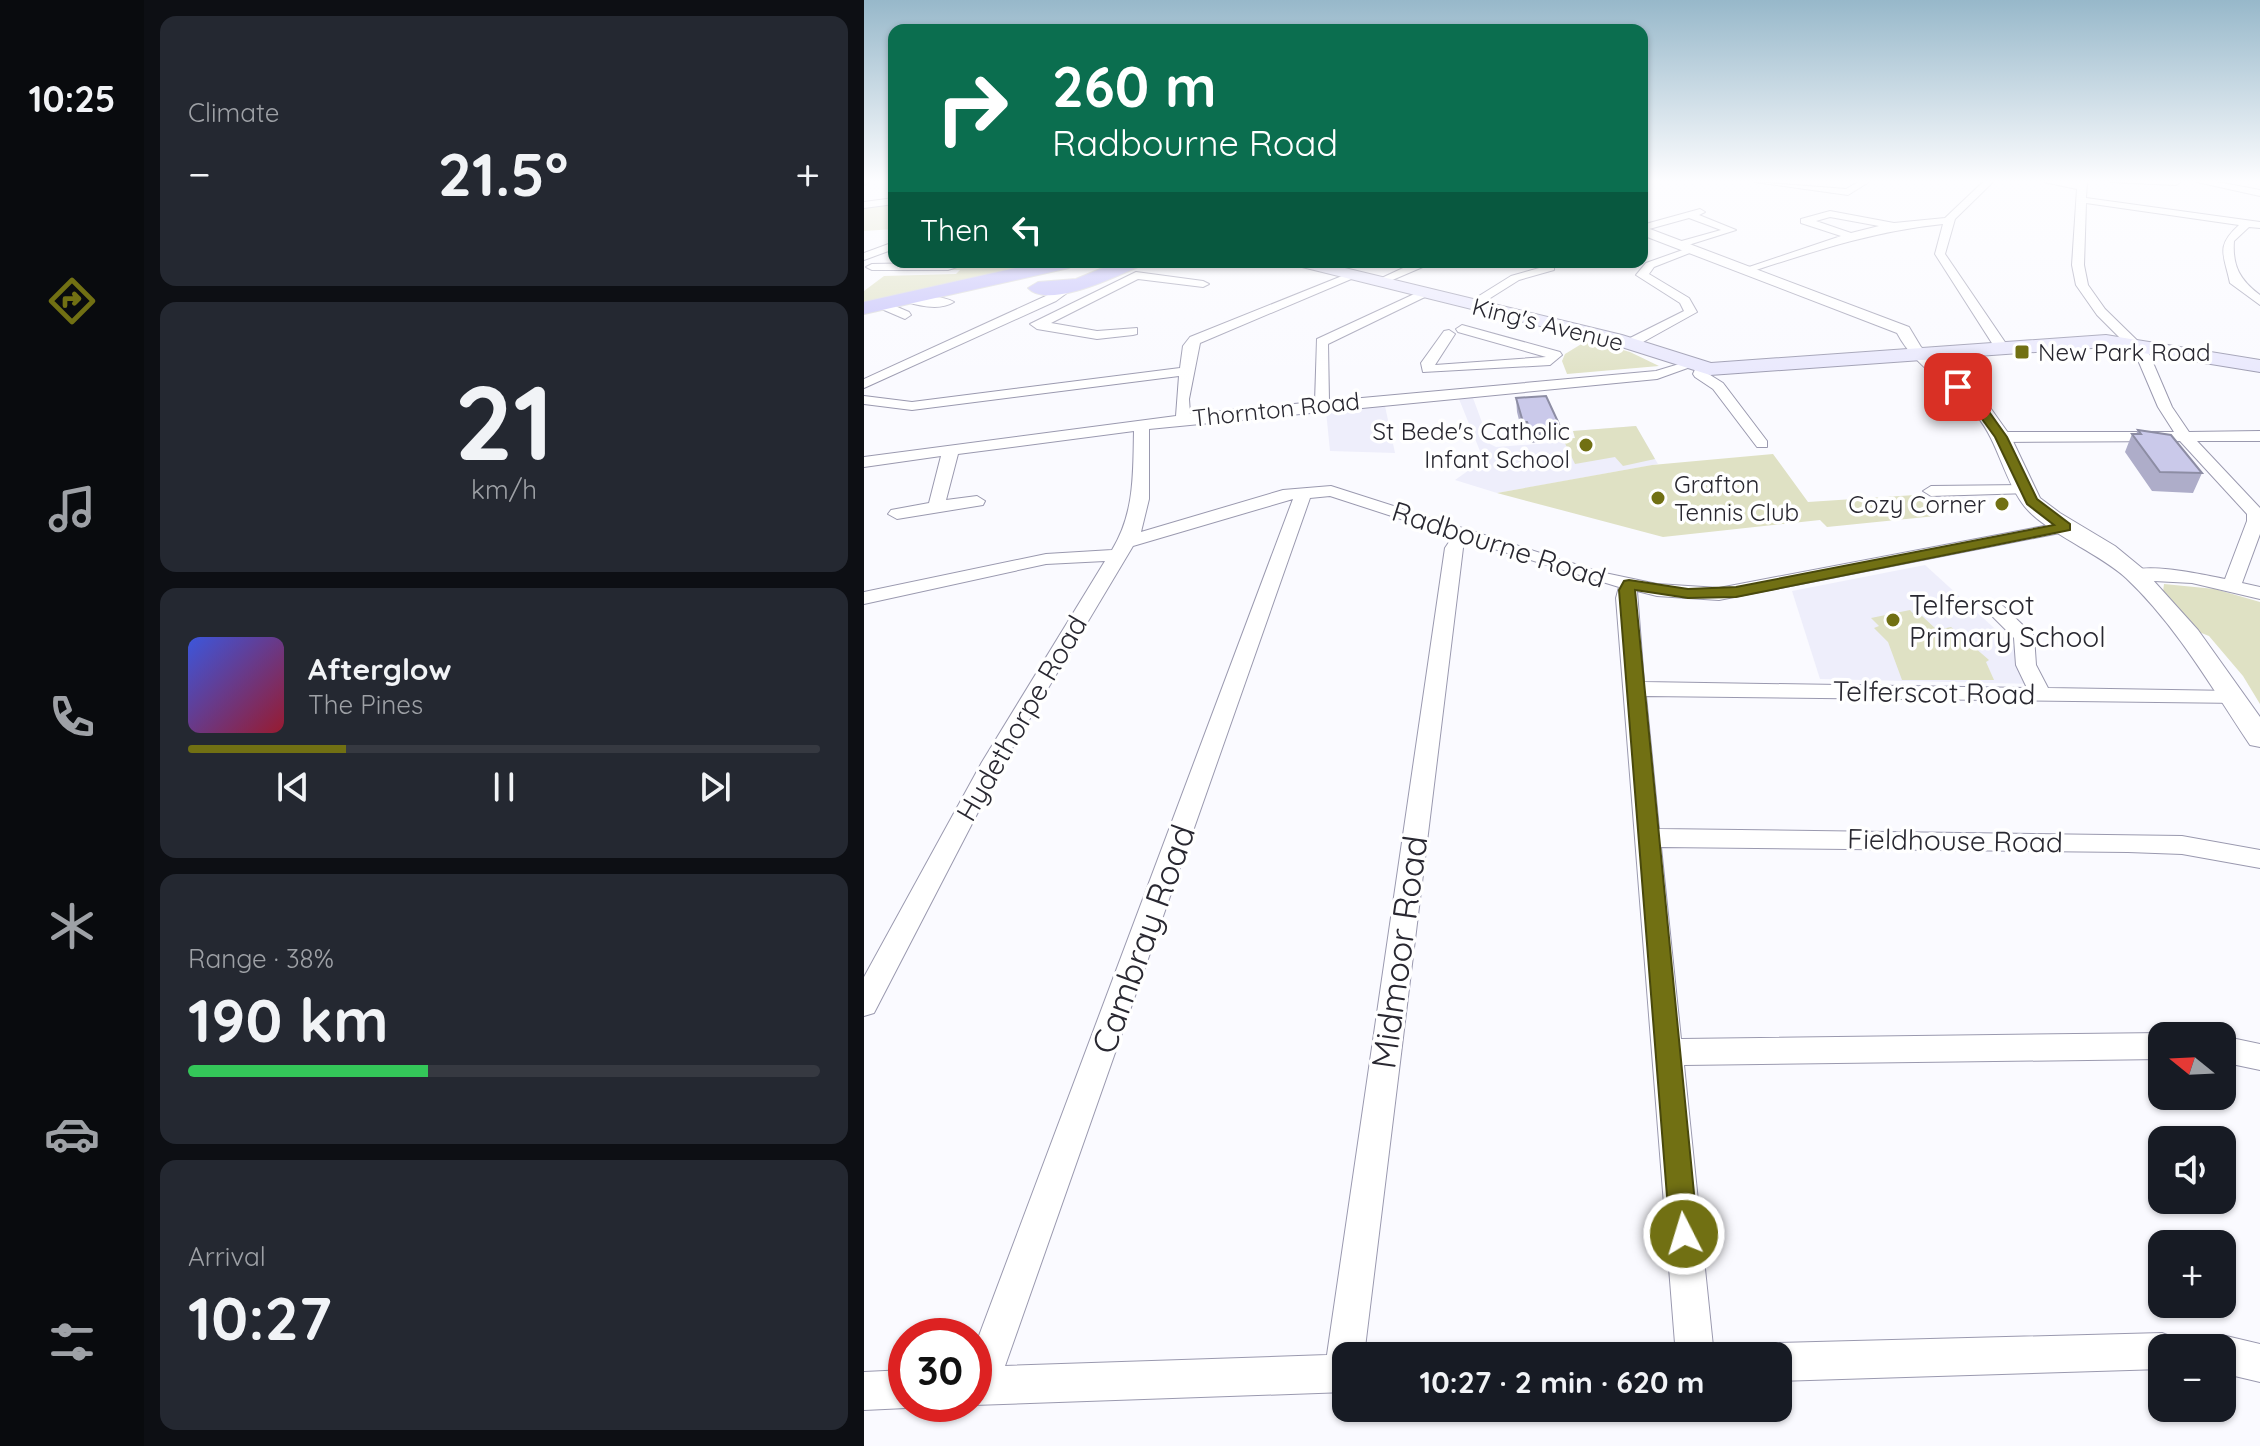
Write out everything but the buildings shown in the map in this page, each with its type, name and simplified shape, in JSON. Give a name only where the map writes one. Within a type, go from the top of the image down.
[{"type":"highway","points":[[1035,286],[1060,268]]},
{"type":"highway","points":[[873,306],[907,306],[977,282],[1013,280],[1035,286],[1069,287],[1118,268]]},
{"type":"main road","name":"King's Avenue","points":[[1348,269],[1379,282],[1629,344],[1695,366],[1723,369],[2096,341],[2132,343],[2260,366]]},
{"type":"street","points":[[864,257],[885,249]]},
{"type":"street","points":[[1648,268],[1683,249]]},
{"type":"street","points":[[1695,249],[1898,326],[1907,334],[1919,355],[1974,400],[2001,437],[2024,490],[2037,507],[2107,551],[2135,574],[2189,635],[2260,738]]},
{"type":"street","points":[[1749,269],[1809,249]]},
{"type":"street","points":[[1942,249],[1941,257],[2002,348]]},
{"type":"street","points":[[2078,249],[2082,285],[2092,301],[2141,351],[2165,407],[2184,436],[2258,514],[2232,585]]},
{"type":"street","points":[[2228,249],[2236,283],[2260,301]]},
{"type":"street","points":[[872,267],[888,267]]},
{"type":"street","points":[[1379,282],[1411,268]]},
{"type":"street","points":[[1472,304],[1515,278],[1550,268]]},
{"type":"street","points":[[1629,344],[1691,312],[1685,301],[1642,275],[1648,268]]},
{"type":"street","points":[[1183,419],[1182,399],[1190,346],[1195,340],[1348,269]]},
{"type":"street","points":[[1037,325],[1136,275],[1203,284]]},
{"type":"street","points":[[864,384],[1004,319],[1035,286]]},
{"type":"street","points":[[1322,404],[1322,342],[1425,293]]},
{"type":"street","points":[[907,306],[948,302]]},
{"type":"street","points":[[1004,319],[1097,335],[1133,331]]},
{"type":"street","points":[[1424,394],[1428,363],[1455,331],[1555,355],[1550,361],[1541,362],[1428,369]]},
{"type":"street","points":[[1695,366],[1700,374],[1718,386],[1762,444]]},
{"type":"street","name":"Thornton Road","points":[[864,462],[1183,419],[1424,394],[1657,375],[1695,366]]},
{"type":"street","points":[[864,400],[912,406],[1187,371]]},
{"type":"street","name":"Hydethorpe Road","points":[[864,1004],[993,762],[1135,523],[1141,499],[1142,424]]},
{"type":"street","points":[[2001,437],[2260,436]]},
{"type":"street","points":[[936,507],[951,450]]},
{"type":"street","points":[[1931,491],[2024,490]]},
{"type":"street","name":"Radbourne Road","points":[[864,598],[1046,559],[1122,548],[1304,491],[1349,495],[1463,535],[1629,584],[1688,593],[1736,592],[2065,527]]},
{"type":"street","name":"Cambray Road","points":[[992,1342],[1304,491]]},
{"type":"street","points":[[897,514],[977,501]]},
{"type":"street","name":"Midmoor Road","points":[[1349,1342],[1454,548],[1463,535]]},
{"type":"street","points":[[2135,574],[2177,575],[2260,593]]},
{"type":"street","points":[[1629,584],[1626,598],[1694,1342]]},
{"type":"street","points":[[1995,609],[2024,636],[2026,665],[2040,694]]},
{"type":"street","name":"Telferscot Road","points":[[1635,689],[2233,698]]},
{"type":"street","name":"Fieldhouse Road","points":[[1649,838],[2042,840],[2182,845],[2260,859]]},
{"type":"street","points":[[1667,1052],[2148,1046]]},
{"type":"street","points":[[2236,1052],[2260,1057]]},
{"type":"street","points":[[1792,1362],[2148,1351]]},
{"type":"street","points":[[2236,1357],[2260,1363]]},
{"type":"street","points":[[992,1385],[1332,1373]]},
{"type":"street","points":[[864,1391],[888,1390]]},
{"type":"shaded area","name":"St Bede's Catholic Infant School","points":[[1473,398],[1490,444],[1496,447],[1575,438],[1573,431],[1636,426],[1658,464],[1497,493],[1455,480],[1472,468],[1486,466],[1459,399]]},
{"type":"shaded area","points":[[1385,406],[1395,453],[1330,451],[1326,411]]},
{"type":"shaded area","name":"Telferscot Primary School","points":[[1925,565],[2016,648],[2034,684],[1820,679],[1792,591]]},
{"type":"green space","points":[[1016,268],[864,302],[864,291],[884,276],[956,274],[960,270],[948,270]]},
{"type":"green space","points":[[1588,340],[1630,352],[1659,366],[1567,374],[1562,361],[1565,354]]},
{"type":"green space","points":[[1636,426],[1655,459],[1623,466],[1615,457],[1575,464],[1563,439],[1575,438],[1573,431]]},
{"type":"green space","name":"Grafton Tennis Club","points":[[1773,454],[1808,502],[1915,495],[1936,516],[1827,527],[1820,520],[1663,537],[1497,493],[1652,465]]},
{"type":"green space","points":[[2164,584],[2215,589],[2260,602],[2260,704],[2243,676],[2209,636],[2199,632],[2163,592]]},
{"type":"green space","points":[[1910,610],[1937,630],[1951,627],[1989,660],[1986,662],[1994,680],[1902,680],[1888,642],[1874,628],[1879,626],[1871,618]]},
{"type":"place","name":"New Park Road","points":[[2022,352]]},
{"type":"place","name":"St Bede's Catholic Infant School","points":[[1586,445]]},
{"type":"place","name":"Grafton Tennis Club","points":[[1658,498]]},
{"type":"place","name":"Cozy Corner","points":[[2002,504]]},
{"type":"place","name":"Telferscot Primary School","points":[[1893,620]]},
{"type":"route","points":[[1684,1234],[1627,590],[1629,584],[1688,593],[1736,592],[2065,527],[2031,501],[2001,437],[1978,405],[1958,387]]}]
